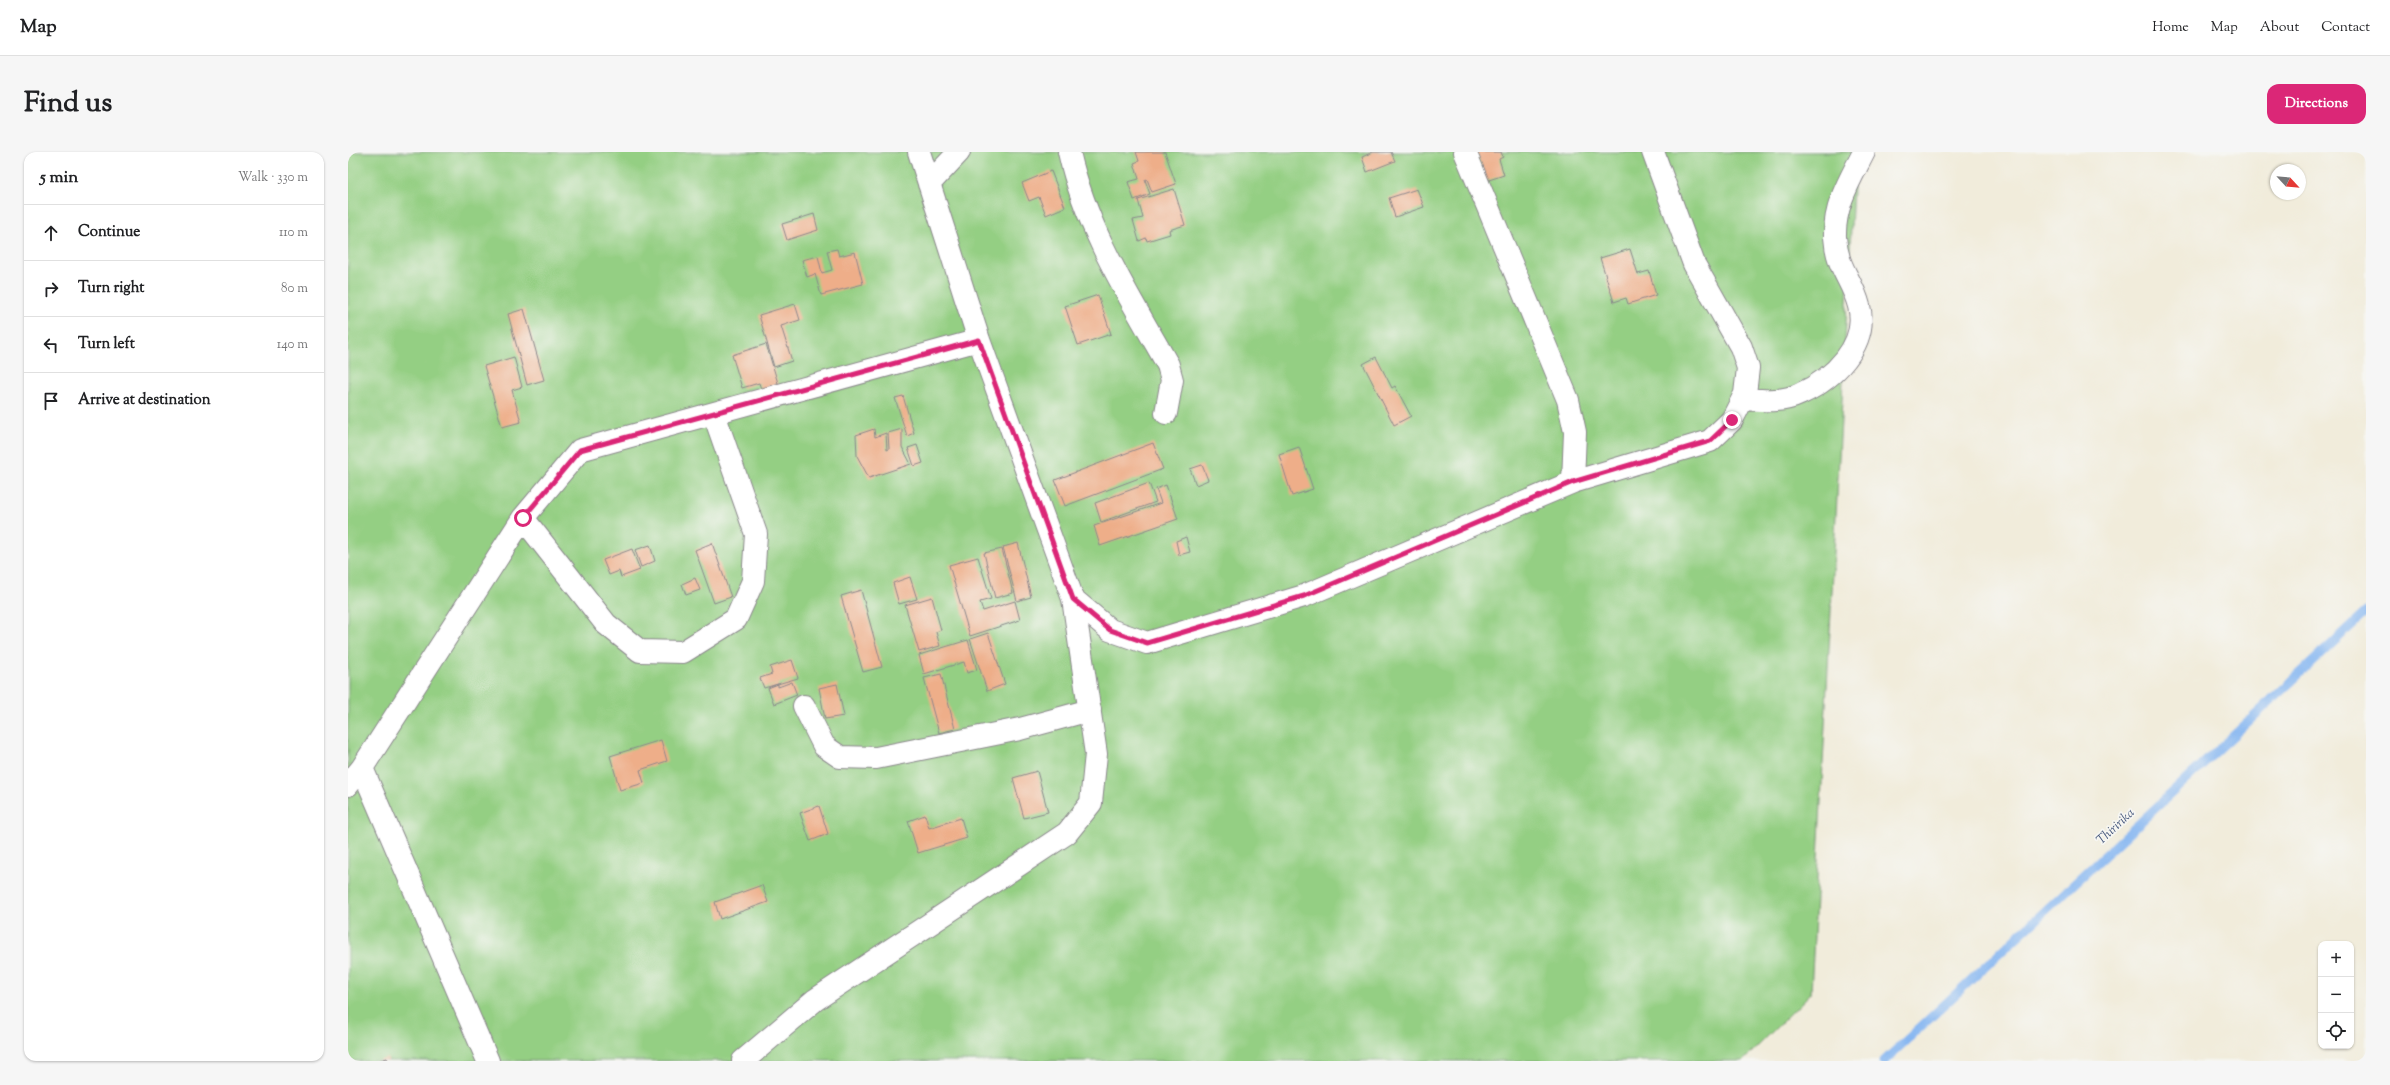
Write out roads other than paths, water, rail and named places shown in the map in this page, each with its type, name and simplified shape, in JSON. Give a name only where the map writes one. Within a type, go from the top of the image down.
[{"type":"street","points":[[743,1061],[815,1000],[1067,833],[1091,803],[1096,754],[1073,599],[979,340],[919,152]]},
{"type":"street","points":[[929,184],[959,152]]},
{"type":"street","points":[[1069,152],[1076,183],[1117,276],[1168,365],[1172,380],[1166,413]]},
{"type":"street","points":[[1465,152],[1568,400],[1575,432],[1573,482]]},
{"type":"street","points":[[1073,599],[1110,630],[1147,643],[1304,596],[1573,482],[1710,441],[1732,420],[1743,399],[1748,368],[1741,346],[1694,264],[1653,152]]},
{"type":"street","points":[[1743,399],[1770,401],[1799,395],[1824,379],[1852,352],[1861,322],[1858,305],[1838,261],[1836,229],[1841,196],[1864,152]]},
{"type":"street","points":[[348,785],[362,768],[523,518],[580,450],[979,340]]},
{"type":"street","points":[[523,518],[606,624],[640,651],[683,652],[736,619],[753,581],[756,534],[714,414]]},
{"type":"street","points":[[804,706],[824,746],[840,757],[876,758],[1020,729],[1090,710]]},
{"type":"street","points":[[362,768],[488,1061]]},
{"type":"waterway","name":"Thiririka","points":[[1884,1061],[2366,612]]}]
